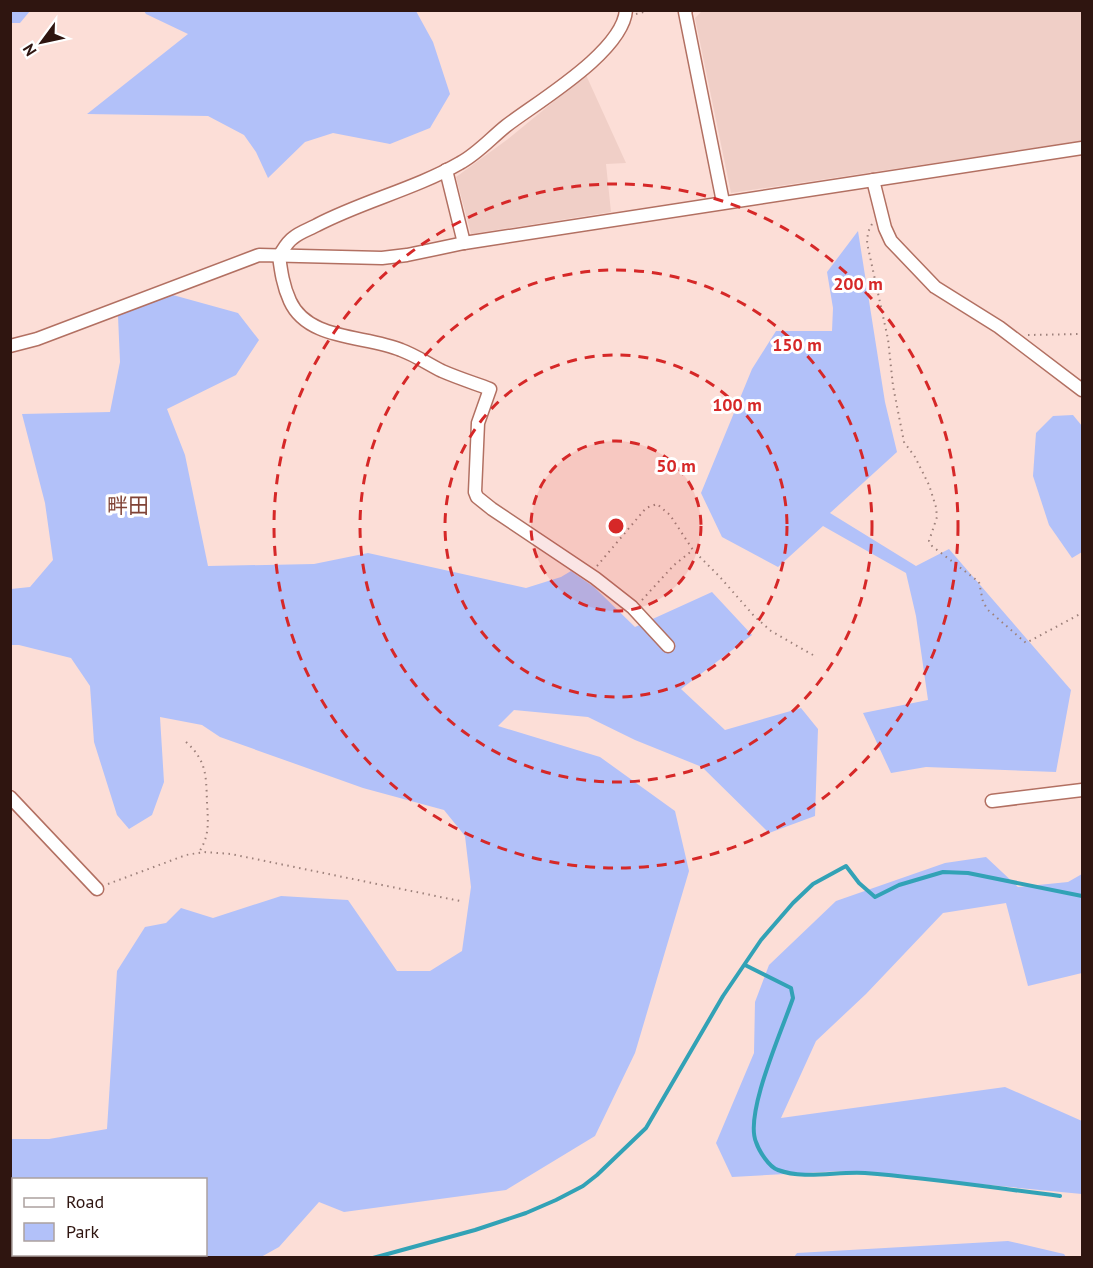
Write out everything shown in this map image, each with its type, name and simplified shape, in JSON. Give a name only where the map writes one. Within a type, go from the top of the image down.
[{"type":"street","points":[[626,10],[621,25],[605,48],[565,85],[507,125],[474,154],[446,170],[334,216],[292,238],[279,256],[284,284],[291,303],[300,315],[315,326],[335,334],[399,349],[461,379],[490,389],[478,423],[475,465],[477,497],[589,574],[634,609],[668,646]]},
{"type":"street","points":[[686,10],[723,202]]},
{"type":"street","points":[[10,346],[37,339],[259,255],[382,258],[407,255],[464,243],[723,202],[1083,148]]},
{"type":"street","points":[[446,170],[464,243]]},
{"type":"street","points":[[873,180],[891,241],[935,287],[1009,335],[1083,390]]},
{"type":"street","points":[[992,801],[1083,790]]},
{"type":"street","points":[[10,797],[97,889]]},
{"type":"path","points":[[881,212],[868,232],[867,243],[888,339],[893,386],[904,442],[915,457],[929,485],[938,516],[929,541],[932,546],[979,582],[983,602],[988,610],[1026,643],[1083,613]]},
{"type":"path","points":[[1009,335],[1083,334]]},
{"type":"path","points":[[589,574],[646,508],[657,504],[670,515],[693,550],[755,617],[771,631],[813,655]]},
{"type":"path","points":[[634,609],[674,565],[693,550]]},
{"type":"path","points":[[186,742],[195,750],[202,762],[207,778],[210,828],[199,852]]},
{"type":"path","points":[[97,889],[148,868],[199,852],[231,854],[460,902]]},
{"type":"shaded area","points":[[703,10],[1082,11],[1082,141],[731,193],[695,18]]},
{"type":"shaded area","points":[[586,75],[626,163],[606,164],[611,212],[471,234],[456,177],[508,139]]},
{"type":"green space","points":[[11,10],[30,11],[20,23],[11,23]]},
{"type":"green space","points":[[144,11],[416,11],[433,42],[450,94],[430,128],[390,144],[333,133],[305,142],[268,178],[256,152],[244,135],[208,116],[87,114],[188,34]]},
{"type":"green space","points":[[858,231],[885,402],[897,452],[830,513],[916,566],[949,549],[1071,690],[1056,772],[926,767],[891,773],[863,713],[928,700],[916,616],[906,573],[823,526],[778,567],[722,537],[701,493],[752,369],[776,331],[832,331],[833,308],[827,272]]},
{"type":"green space","points":[[162,292],[238,313],[259,340],[236,375],[167,409],[185,455],[208,566],[314,564],[368,553],[526,588],[561,577],[571,571],[594,587],[635,627],[712,592],[752,635],[681,689],[725,730],[801,708],[818,729],[815,816],[769,833],[702,767],[635,740],[588,717],[514,710],[498,726],[600,757],[675,811],[689,871],[635,1053],[595,1136],[506,1190],[344,1212],[319,1202],[279,1247],[261,1257],[11,1258],[11,1139],[49,1139],[107,1129],[117,971],[145,927],[166,923],[181,908],[213,918],[281,896],[348,900],[397,971],[430,971],[462,951],[471,887],[465,836],[444,810],[363,788],[220,737],[202,725],[160,717],[164,782],[152,815],[129,829],[117,815],[94,742],[90,686],[71,658],[11,645],[11,589],[30,587],[53,560],[45,503],[22,414],[110,412],[120,362],[118,316],[146,294]]},
{"type":"green space","points":[[1073,415],[1082,426],[1082,552],[1072,558],[1049,525],[1033,476],[1036,433],[1053,416]]},
{"type":"green space","points":[[986,857],[1018,887],[1068,882],[1082,874],[1082,973],[1028,986],[1006,903],[943,913],[866,994],[816,1041],[781,1118],[1005,1087],[1082,1121],[1082,1194],[842,1171],[732,1177],[716,1143],[754,1053],[755,1002],[769,965],[836,901],[945,863]]},
{"type":"green space","points":[[1008,1241],[1064,1254],[1066,1257],[794,1257],[797,1253]]},
{"type":"waterway","points":[[373,1258],[475,1230],[526,1213],[583,1186],[597,1175],[646,1128],[723,996],[761,940],[813,884],[846,866],[859,883],[875,897],[899,885],[943,872],[968,873],[1082,896]]},
{"type":"waterway","points":[[745,965],[791,988],[793,998],[766,1071],[755,1112],[756,1142],[771,1166],[788,1173],[889,1175],[1060,1196]]},
{"type":"district","name":"畔田","points":[[128,506]]}]
